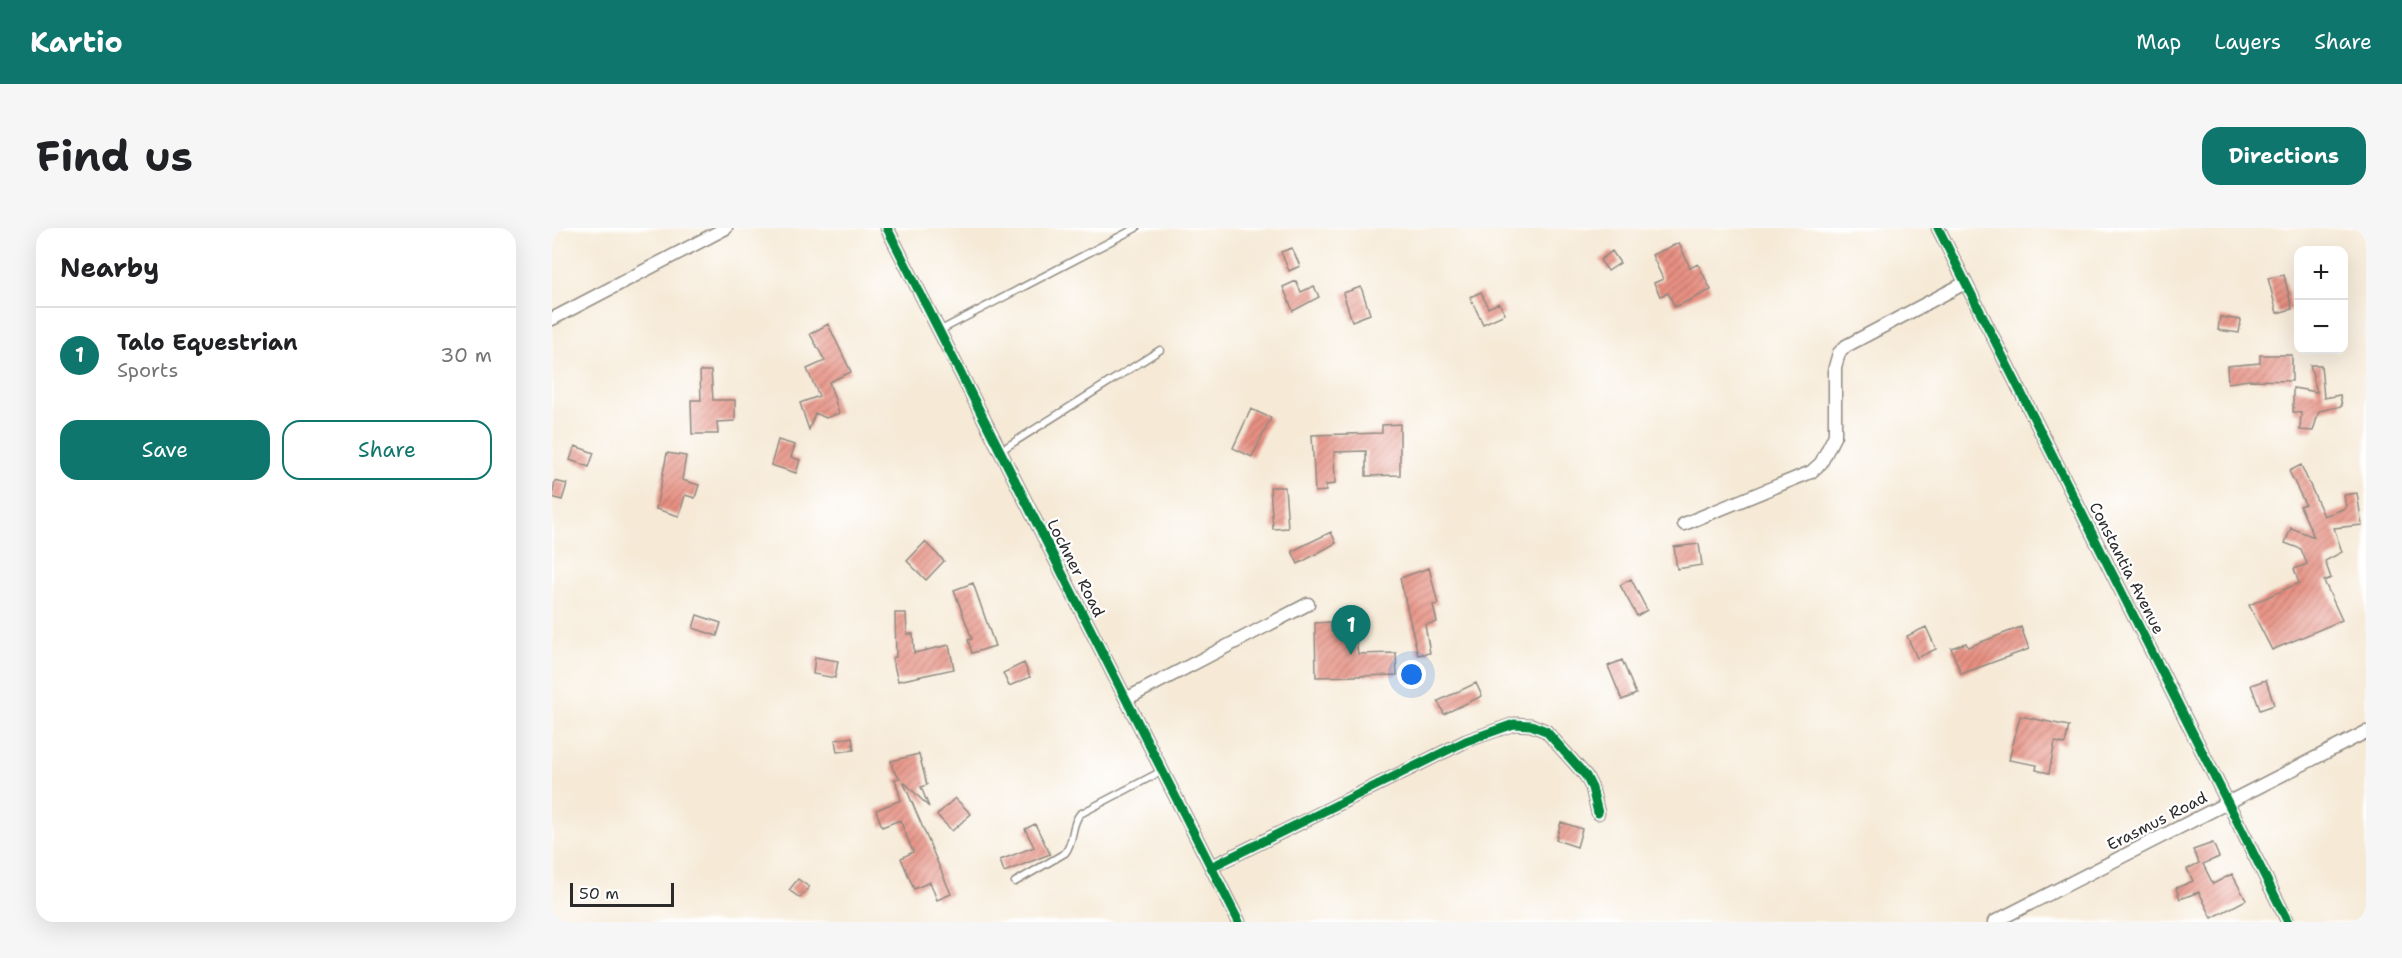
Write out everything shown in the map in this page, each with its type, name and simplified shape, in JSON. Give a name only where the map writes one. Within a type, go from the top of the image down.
[{"type":"street","points":[[552,319],[726,228]]},
{"type":"street","name":"Lochner Road","points":[[887,228],[1239,922]]},
{"type":"street","name":"Constantia Avenue","points":[[1938,228],[2288,922]]},
{"type":"street","points":[[1684,524],[1816,468],[1835,435],[1834,375],[1839,353],[1846,346],[1965,283]]},
{"type":"street","points":[[1126,699],[1308,603]]},
{"type":"street","points":[[1211,867],[1466,741],[1514,724],[1531,725],[1546,731],[1586,776],[1592,788],[1598,813]]},
{"type":"street","name":"Erasmus Road","points":[[1994,922],[2366,732]]},
{"type":"lane","points":[[939,331],[1136,228]]},
{"type":"lane","points":[[1000,452],[1160,350]]},
{"type":"lane","points":[[1015,882],[1065,853],[1071,846],[1075,819],[1080,814],[1162,771]]},
{"type":"building","points":[[1679,243],[1690,268],[1698,264],[1711,290],[1675,307],[1668,293],[1660,296],[1654,283],[1663,279],[1652,255]]},
{"type":"building","points":[[1292,248],[1300,266],[1289,271],[1281,252]]},
{"type":"building","points":[[1612,251],[1620,263],[1608,271],[1600,260]]},
{"type":"building","points":[[2284,275],[2292,309],[2277,313],[2268,278]]},
{"type":"building","points":[[1296,281],[1301,292],[1314,286],[1319,297],[1293,311],[1283,287]]},
{"type":"building","points":[[1361,287],[1370,314],[1352,321],[1343,293]]},
{"type":"building","points":[[1481,292],[1488,308],[1499,303],[1505,314],[1483,324],[1470,297]]},
{"type":"building","points":[[2220,317],[2241,320],[2239,333],[2218,330]]},
{"type":"building","points":[[828,324],[851,372],[829,382],[839,413],[826,418],[815,413],[809,430],[800,403],[819,396],[807,369],[825,361],[810,334]]},
{"type":"building","points":[[2260,355],[2292,355],[2292,381],[2249,380],[2228,383],[2227,366],[2260,363]]},
{"type":"building","points":[[2310,365],[2321,365],[2324,398],[2340,395],[2342,406],[2319,411],[2313,431],[2300,430],[2301,413],[2293,412],[2293,388],[2317,392]]},
{"type":"building","points":[[700,371],[711,371],[713,400],[735,400],[735,421],[717,422],[718,434],[692,434],[691,400],[701,400]]},
{"type":"building","points":[[1251,409],[1271,418],[1252,457],[1233,448]]},
{"type":"building","points":[[1400,424],[1400,475],[1366,476],[1366,451],[1334,452],[1335,484],[1326,485],[1326,491],[1315,492],[1312,435],[1382,433],[1382,425]]},
{"type":"building","points":[[778,440],[795,445],[791,457],[800,460],[796,473],[771,465]]},
{"type":"building","points":[[575,446],[594,453],[589,467],[570,460]]},
{"type":"building","points":[[667,453],[686,456],[682,480],[699,485],[695,498],[685,495],[679,516],[656,509]]},
{"type":"building","points":[[2301,465],[2324,516],[2346,508],[2344,495],[2357,493],[2362,525],[2334,528],[2342,552],[2325,561],[2331,578],[2324,581],[2342,620],[2272,650],[2249,605],[2299,583],[2294,569],[2307,564],[2301,549],[2285,543],[2291,528],[2314,537],[2300,506],[2305,504],[2289,471]]},
{"type":"building","points":[[555,481],[567,484],[562,500],[552,497]]},
{"type":"building","points":[[1270,487],[1285,487],[1288,528],[1273,529]]},
{"type":"building","points":[[1331,532],[1336,543],[1298,564],[1292,551]]},
{"type":"building","points":[[925,542],[944,561],[926,580],[907,561]]},
{"type":"building","points":[[1699,544],[1702,565],[1677,569],[1674,547]]},
{"type":"building","points":[[1429,568],[1438,604],[1433,605],[1437,622],[1425,625],[1430,653],[1418,655],[1400,578]]},
{"type":"building","points":[[1631,579],[1647,610],[1637,616],[1620,585]]},
{"type":"building","points":[[973,583],[995,646],[972,653],[968,640],[972,639],[954,590]]},
{"type":"building","points":[[895,613],[906,613],[907,634],[913,634],[914,653],[949,645],[954,669],[898,681],[892,658],[896,657]]},
{"type":"building","points":[[697,615],[721,623],[717,636],[693,628]]},
{"type":"building","points":[[1330,622],[1331,632],[1355,630],[1358,654],[1396,653],[1397,675],[1316,677],[1315,623]]},
{"type":"building","points":[[1926,627],[1936,649],[1917,658],[1907,636]]},
{"type":"building","points":[[2021,627],[2029,649],[1961,674],[1951,648],[1966,643],[1968,647]]},
{"type":"building","points":[[815,657],[838,661],[835,678],[813,674]]},
{"type":"building","points":[[1622,660],[1636,694],[1622,700],[1608,666]]},
{"type":"building","points":[[1024,663],[1030,677],[1009,686],[1003,673]]},
{"type":"building","points":[[2266,680],[2274,705],[2260,710],[2251,685]]},
{"type":"building","points":[[1476,683],[1482,696],[1444,714],[1438,701]]},
{"type":"building","points":[[2020,716],[2069,726],[2065,744],[2055,742],[2049,773],[2036,770],[2037,765],[2009,760]]},
{"type":"building","points":[[852,737],[854,750],[837,752],[835,740]]},
{"type":"building","points":[[919,754],[927,785],[921,787],[929,807],[903,781],[951,894],[937,900],[930,882],[914,889],[901,858],[913,852],[900,820],[882,827],[876,810],[901,800],[895,779],[900,778],[893,770],[891,761]]},
{"type":"building","points":[[955,798],[971,814],[952,831],[937,815]]},
{"type":"building","points":[[1561,822],[1582,829],[1577,847],[1556,840]]},
{"type":"building","points":[[1035,824],[1050,854],[1004,872],[1000,860],[1034,847],[1025,829]]},
{"type":"building","points":[[2213,843],[2219,857],[2203,864],[2213,884],[2232,874],[2246,900],[2212,918],[2199,892],[2180,899],[2176,888],[2193,881],[2187,869],[2199,863],[2193,850]]},
{"type":"building","points":[[798,879],[809,887],[800,898],[789,890]]},
{"type":"cycle path","points":[[887,228],[1239,922]]},
{"type":"cycle path","points":[[1938,228],[2288,922]]},
{"type":"cycle path","points":[[1211,867],[1466,741],[1514,724],[1531,725],[1546,731],[1586,776],[1592,788],[1598,813]]},
{"type":"place","name":"Talo Equestrian","points":[[1351,655]]}]
